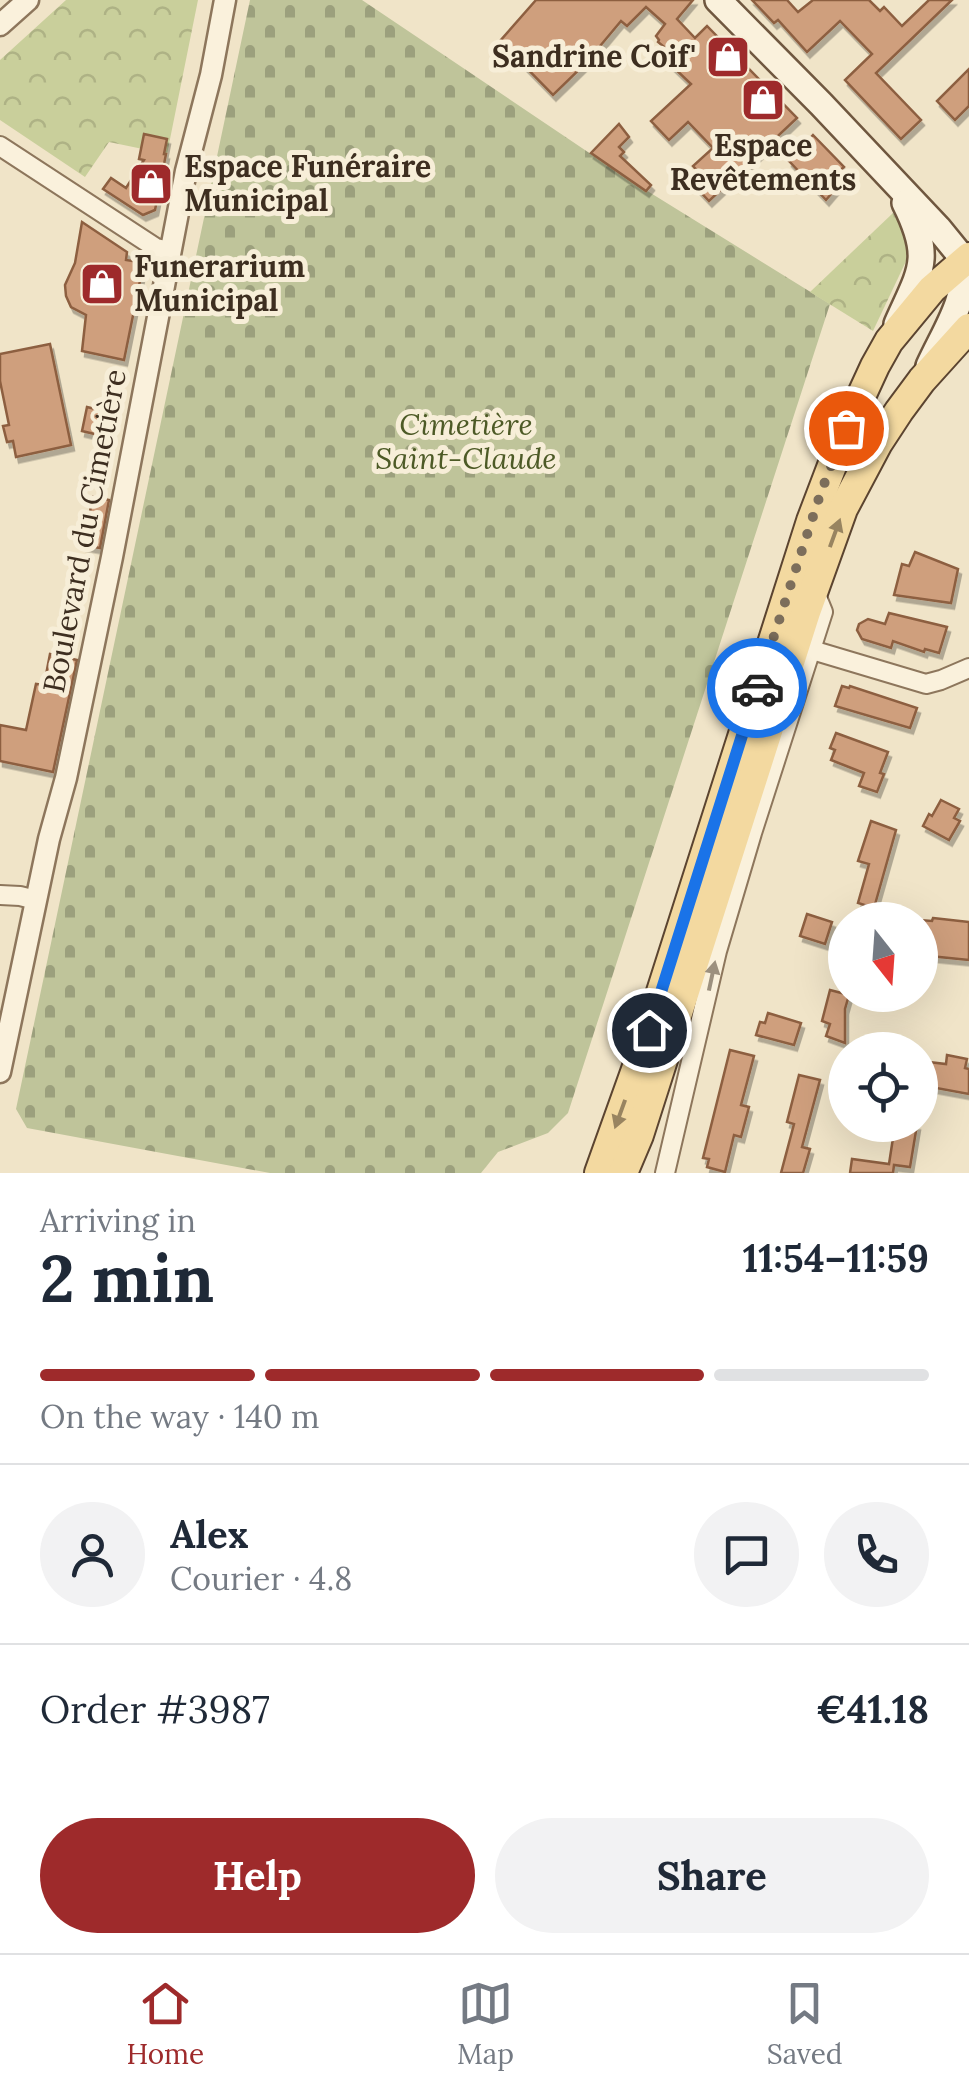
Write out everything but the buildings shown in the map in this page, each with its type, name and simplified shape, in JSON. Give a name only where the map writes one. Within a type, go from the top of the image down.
[{"type":"main road","points":[[718,0],[968,261]]},
{"type":"main road","points":[[598,1173],[638,1064],[821,492],[922,262],[920,236],[896,185]]},
{"type":"main road","points":[[889,341],[932,289],[968,261]]},
{"type":"main road","points":[[922,380],[958,308],[968,261]]},
{"type":"main road","points":[[623,1173],[843,509],[878,444],[922,380],[969,328]]},
{"type":"main road","points":[[922,380],[969,350]]},
{"type":"street","points":[[0,26],[28,0]]},
{"type":"street","name":"Boulevard du Cimetière","points":[[0,1072],[105,594],[186,171],[225,0]]},
{"type":"street","points":[[0,146],[156,248],[170,251]]},
{"type":"street","points":[[666,1173],[717,951],[823,612],[814,590]]},
{"type":"street","points":[[812,650],[926,684],[969,668]]},
{"type":"street","points":[[0,896],[36,900]]},
{"type":"green space","points":[[66,0],[198,0],[167,154],[109,142],[85,177],[0,120],[0,60]]},
{"type":"green space","name":"Cimetière Saint-Claude","points":[[250,0],[362,0],[628,179],[830,304],[568,1113],[548,1133],[498,1152],[481,1173],[270,1173],[27,1128],[16,1109]]},
{"type":"green space","points":[[893,213],[904,231],[908,257],[873,331],[810,292]]},
{"type":"way so far","points":[[757,688],[846,428]]},
{"type":"place","name":"Sandrine Coif'","points":[[728,57]]},
{"type":"place","name":"Espace Revêtements","points":[[763,100]]},
{"type":"place","name":"Espace Funéraire Municipal","points":[[151,184]]},
{"type":"place","name":"Funerarium Municipal","points":[[102,284]]},
{"type":"route","points":[[649,1030],[757,688]]}]
